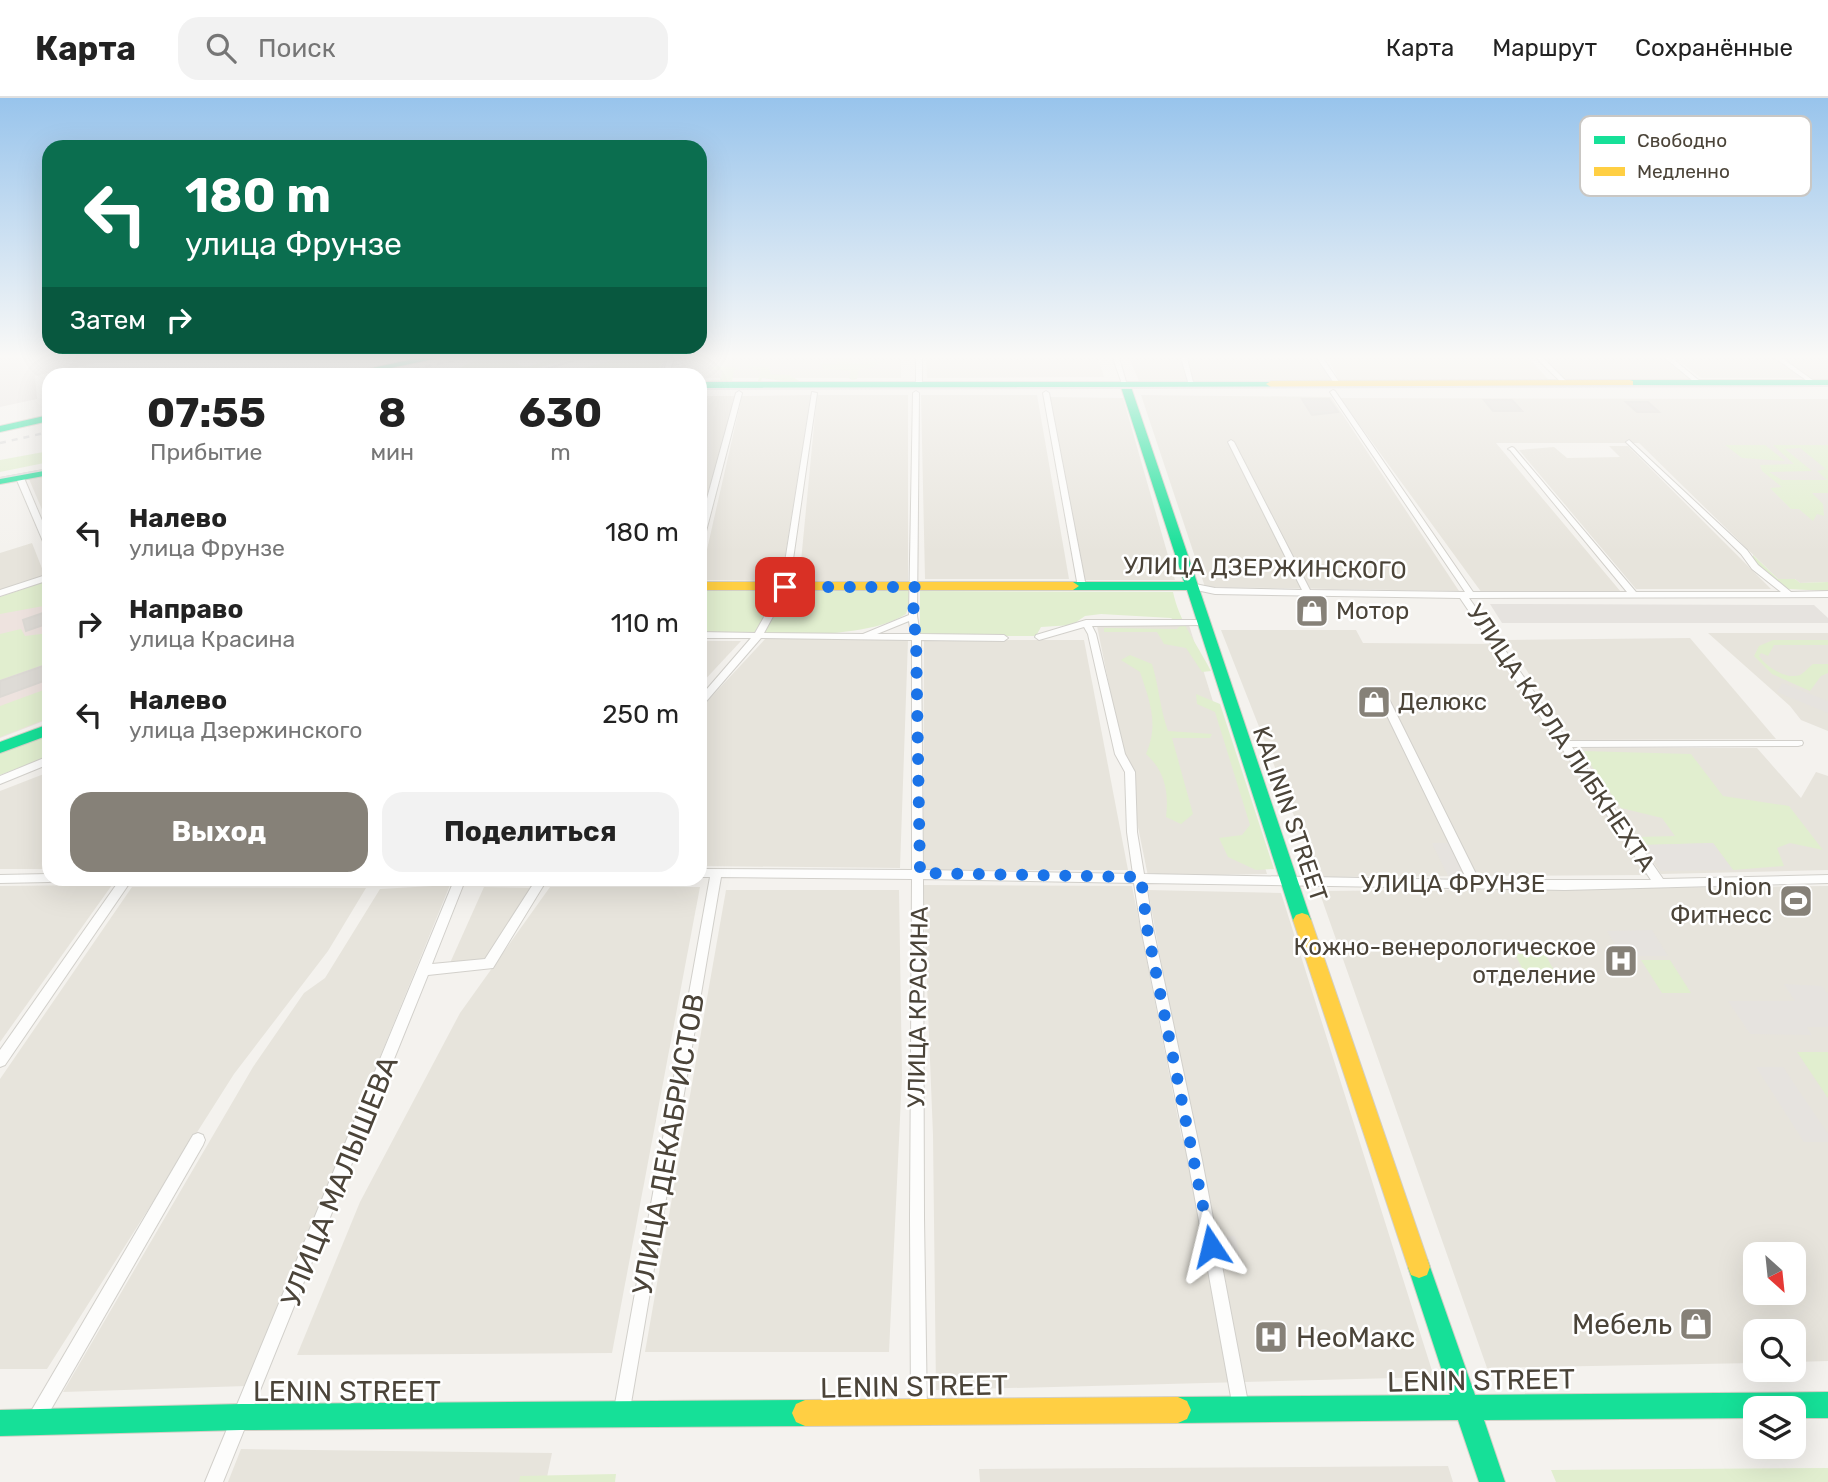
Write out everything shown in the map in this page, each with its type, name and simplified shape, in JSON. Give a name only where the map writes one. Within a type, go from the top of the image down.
[{"type":"street","points":[[0,429],[29,423]]},
{"type":"street","points":[[707,513],[731,423]]},
{"type":"street","points":[[707,695],[758,636],[785,587],[810,423]]},
{"type":"street","name":"УЛИЦА КРАСИНА","points":[[917,423],[913,616],[916,637],[920,873],[915,1230],[919,1412]]},
{"type":"street","points":[[1051,423],[1082,587]]},
{"type":"street","name":"KALININ STREET","points":[[1137,423],[1492,1482]]},
{"type":"street","name":"УЛИЦА КАРЛА ЛИБКНЕХТА","points":[[1357,423],[1466,594],[1659,882]]},
{"type":"street","points":[[1231,442],[1307,592]]},
{"type":"street","points":[[1629,442],[1744,552],[1755,567],[1789,594]]},
{"type":"street","points":[[1512,449],[1633,594]]},
{"type":"street","points":[[0,481],[42,473]]},
{"type":"street","points":[[20,478],[42,530]]},
{"type":"street","points":[[0,593],[42,579]]},
{"type":"street","name":"УЛИЦА ДЗЕРЖИНСКОГО","points":[[707,586],[1190,586],[1215,591],[1828,594]]},
{"type":"street","points":[[861,637],[913,616]]},
{"type":"street","points":[[1039,637],[1086,622],[1202,622]]},
{"type":"street","points":[[1086,622],[1092,634],[1120,754],[1130,772],[1132,832],[1147,928],[1195,1160],[1241,1408]]},
{"type":"street","points":[[707,635],[1004,638]]},
{"type":"street","points":[[1382,695],[1475,884]]},
{"type":"street","points":[[0,748],[42,732]]},
{"type":"street","points":[[1567,744],[1798,743]]},
{"type":"street","points":[[0,780],[42,763]]},
{"type":"street","name":"УЛИЦА ФРУНЗЕ","points":[[707,873],[920,873],[1290,883],[1475,884],[1828,879]]},
{"type":"street","name":"УЛИЦА ДЕКАБРИСТОВ","points":[[621,1416],[716,873]]},
{"type":"street","points":[[0,879],[42,878]]},
{"type":"street","points":[[0,1061],[122,886]]},
{"type":"street","name":"УЛИЦА МАЛЫШЕВА","points":[[214,1482],[458,886]]},
{"type":"street","points":[[425,970],[489,964],[538,886]]},
{"type":"street","points":[[34,1423],[198,1140]]},
{"type":"street","name":"LENIN STREET","points":[[0,1423],[1241,1408],[1828,1405]]},
{"type":"shaded area","points":[[707,423],[728,423],[707,498]]},
{"type":"shaded area","points":[[736,423],[807,423],[781,581],[707,580],[707,549]]},
{"type":"shaded area","points":[[814,423],[908,423],[908,581],[799,582]]},
{"type":"shaded area","points":[[922,423],[1042,423],[1069,579],[925,579]]},
{"type":"shaded area","points":[[1054,423],[1130,423],[1175,580],[1083,580]]},
{"type":"shaded area","points":[[1150,423],[1348,423],[1459,591],[1205,587]]},
{"type":"shaded area","points":[[1358,423],[1828,423],[1828,582],[1800,583],[1795,579],[1778,579],[1639,443],[1496,443],[1621,592],[1482,593]]},
{"type":"shaded area","points":[[1609,446],[1628,446],[1771,589],[1636,589],[1519,450],[1554,447],[1567,458],[1620,457]]},
{"type":"shaded area","points":[[42,476],[42,510],[29,479]]},
{"type":"shaded area","points":[[32,543],[42,568],[42,577],[0,590],[0,553]]},
{"type":"shaded area","points":[[42,583],[42,722],[0,738],[0,598]]},
{"type":"shaded area","points":[[1490,604],[1814,605],[1828,618],[1828,623],[1502,623]]},
{"type":"shaded area","points":[[1189,625],[1267,874],[1148,876],[1097,626]]},
{"type":"shaded area","points":[[1221,630],[1356,630],[1363,643],[1496,644],[1647,875],[1318,877]]},
{"type":"shaded area","points":[[1708,633],[1828,633],[1828,731],[1801,720],[1790,706]]},
{"type":"shaded area","points":[[766,638],[908,640],[900,868],[707,866],[707,701]]},
{"type":"shaded area","points":[[1690,638],[1776,739],[1572,740],[1507,640]]},
{"type":"shaded area","points":[[924,640],[1084,640],[1128,870],[923,870]]},
{"type":"shaded area","points":[[707,641],[741,641],[707,677]]},
{"type":"shaded area","points":[[1782,683],[1828,701],[1828,713],[1777,692]]},
{"type":"shaded area","points":[[1577,748],[1757,748],[1801,798],[1816,772],[1828,776],[1828,870],[1661,874]]},
{"type":"shaded area","points":[[42,775],[42,869],[0,869],[0,791]]},
{"type":"shaded area","points":[[1432,843],[1451,843],[1467,876],[1448,876]]},
{"type":"shaded area","points":[[1713,843],[1733,870],[1661,871],[1644,845]]},
{"type":"shaded area","points":[[923,885],[1132,886],[1182,1139],[1193,1138],[1148,890],[1281,893],[1434,1377],[936,1390],[933,1135]]},
{"type":"shaded area","points":[[0,886],[111,886],[0,1042]]},
{"type":"shaded area","points":[[450,886],[246,1386],[63,1392],[253,1067],[304,993],[325,978],[380,889]]},
{"type":"shaded area","points":[[1828,886],[1828,1361],[1806,1362],[1806,1319],[1743,1319],[1743,1363],[1487,1368],[1319,891]]},
{"type":"shaded area","points":[[132,887],[366,888],[328,951],[234,1074],[47,1369],[0,1369],[0,1079]]},
{"type":"shaded area","points":[[484,887],[536,888],[485,961],[450,963]]},
{"type":"shaded area","points":[[550,887],[700,887],[612,1353],[297,1355],[360,1202],[460,1013]]},
{"type":"shaded area","points":[[726,890],[899,890],[902,1076],[889,1352],[645,1352]]},
{"type":"shaded area","points":[[1652,930],[1668,956],[1622,956],[1607,931]]},
{"type":"shaded area","points":[[1784,984],[1822,986],[1828,994],[1828,1027],[1807,1027],[1812,1035],[1750,1034],[1728,1001],[1795,1001]]},
{"type":"shaded area","points":[[1756,1067],[1783,1067],[1828,1134],[1828,1142],[1804,1142]]},
{"type":"shaded area","points":[[1235,1236],[1243,1270],[1228,1270],[1220,1237]]},
{"type":"shaded area","points":[[241,1449],[552,1453],[546,1482],[228,1482]]},
{"type":"shaded area","points":[[1448,1466],[1453,1482],[980,1482],[979,1469]]},
{"type":"green space","points":[[1725,445],[1765,445],[1785,461],[1742,458]]},
{"type":"green space","points":[[1773,445],[1828,445],[1828,493],[1812,493],[1823,504],[1824,516],[1817,514],[1813,521],[1799,509],[1791,509],[1770,488],[1782,487],[1762,471],[1760,465],[1794,464]],"holes":[[[1800,448],[1826,469],[1817,471],[1827,480],[1782,480],[1769,472],[1812,471],[1785,449]]]},
{"type":"green space","points":[[42,452],[42,463],[0,472],[0,460]]},
{"type":"green space","points":[[1753,555],[1778,579],[1795,579],[1800,583],[1828,582],[1828,591],[1788,589],[1753,561]]},
{"type":"green space","points":[[42,582],[42,606],[0,614],[0,597]]},
{"type":"green space","points":[[707,590],[909,591],[910,602],[906,614],[886,623],[836,633],[707,633]]},
{"type":"green space","points":[[920,591],[1173,592],[1184,623],[1211,671],[1202,672],[1186,648],[1164,644],[1157,632],[1104,632],[1104,628],[1177,629],[1181,625],[1171,618],[1101,614],[1085,616],[1072,625],[1041,627],[1036,636],[920,636]]},
{"type":"green space","points":[[21,629],[25,636],[42,634],[42,665],[0,680],[0,634]]},
{"type":"green space","points":[[1773,640],[1828,640],[1828,645],[1774,645],[1768,656],[1761,653],[1759,656],[1772,668],[1789,676],[1800,675],[1813,664],[1828,664],[1828,673],[1821,676],[1810,691],[1772,674],[1754,656],[1759,646]]},
{"type":"green space","points":[[1130,655],[1152,664],[1168,731],[1212,734],[1210,738],[1172,738],[1193,814],[1181,824],[1166,817],[1164,782],[1158,768],[1146,754],[1152,733],[1152,713],[1140,672],[1121,660]]},
{"type":"green space","points":[[42,691],[42,721],[0,737],[0,706]]},
{"type":"green space","points":[[1196,694],[1220,704],[1274,869],[1256,870],[1228,857],[1219,838],[1242,835],[1250,825],[1215,712],[1197,704]]},
{"type":"green space","points":[[42,736],[42,759],[0,775],[0,752]]},
{"type":"green space","points":[[1581,751],[1691,754],[1723,796],[1789,806],[1823,850],[1790,843],[1777,848],[1784,866],[1733,870],[1713,843],[1644,845],[1639,837],[1675,836],[1662,818],[1621,808]]},
{"type":"green space","points":[[1515,954],[1545,954],[1557,976],[1526,976]]},
{"type":"green space","points":[[1641,960],[1670,960],[1691,993],[1662,993]]},
{"type":"green space","points":[[1797,1052],[1828,1052],[1828,1098]]},
{"type":"green space","points":[[1828,1468],[1828,1482],[1556,1482],[1551,1470]]},
{"type":"green space","points":[[616,1474],[615,1482],[519,1482],[520,1476]]},
{"type":"building","points":[[42,613],[42,625],[26,631],[23,620]]},
{"type":"building","points":[[42,666],[42,682],[0,697],[0,681]]},
{"type":"tram line","points":[[0,478],[42,470]]},
{"type":"railway","points":[[0,443],[42,434]]},
{"type":"traffic: fast","points":[[0,429],[29,423]]},
{"type":"traffic: fast","points":[[1138,423],[1302,920]]},
{"type":"traffic: fast","points":[[0,481],[42,473]]},
{"type":"traffic: fast","points":[[1073,586],[1190,586]]},
{"type":"traffic: fast","points":[[0,748],[42,732]]},
{"type":"traffic: fast","points":[[1419,1267],[1492,1482]]},
{"type":"traffic: fast","points":[[1178,1410],[1828,1405]]},
{"type":"traffic: fast","points":[[0,1423],[241,1417],[805,1413]]},
{"type":"traffic: slow","points":[[707,586],[1073,586]]},
{"type":"traffic: slow","points":[[1302,920],[1419,1267]]},
{"type":"traffic: slow","points":[[805,1413],[1178,1410]]},
{"type":"place","name":"Мотор","points":[[1312,611]]},
{"type":"place","name":"Делюкс","points":[[1374,702]]},
{"type":"place","name":"Union Фитнесс","points":[[1796,901]]},
{"type":"place","name":"Кожно-венерологическое отделение","points":[[1621,961]]},
{"type":"place","name":"Мебель","points":[[1696,1324]]},
{"type":"place","name":"НеоМакс","points":[[1271,1337]]},
{"type":"route","points":[[785,587],[915,587],[913,616],[916,637],[920,873],[1141,877],[1147,928],[1211,1246]]}]
